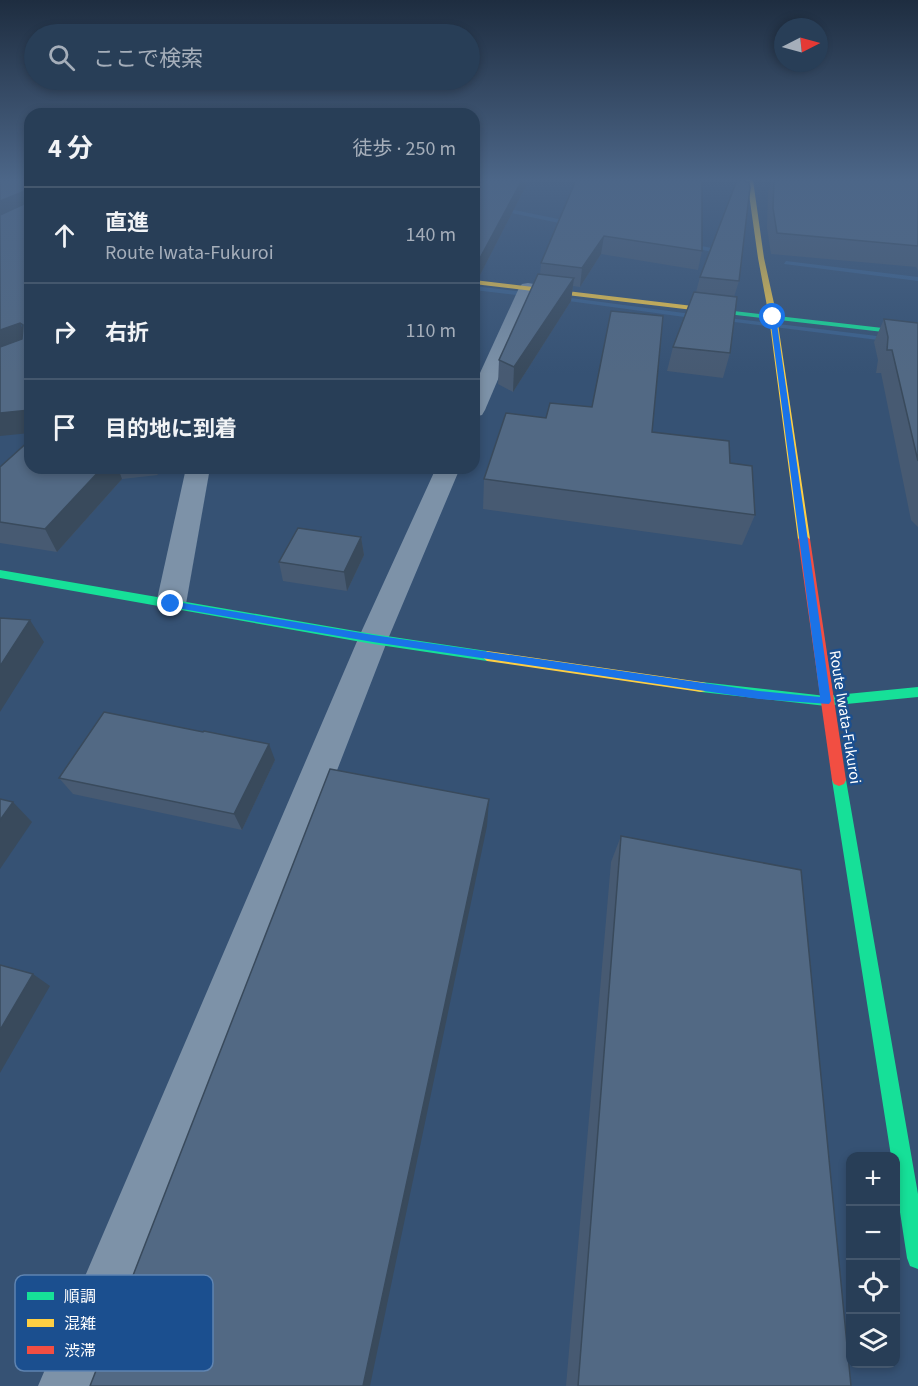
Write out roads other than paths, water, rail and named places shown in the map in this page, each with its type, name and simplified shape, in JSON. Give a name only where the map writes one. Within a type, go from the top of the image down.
[{"type":"main road","name":"Route Iwata-Fukuroi","points":[[759,245],[773,317],[826,701],[910,1158],[918,1258]]},
{"type":"main road","points":[[480,283],[918,334]]},
{"type":"main road","points":[[0,574],[373,639],[759,695],[826,701],[918,692]]},
{"type":"street","points":[[480,396],[528,288]]},
{"type":"street","points":[[171,604],[197,474]]},
{"type":"street","points":[[113,1275],[373,639],[445,474]]},
{"type":"street","points":[[68,1386],[74,1371]]},
{"type":"waterway","points":[[687,245],[726,253]]},
{"type":"waterway","points":[[786,263],[918,279]]},
{"type":"waterway","points":[[480,289],[533,295]]},
{"type":"waterway","points":[[556,298],[699,317]]},
{"type":"waterway","points":[[720,319],[918,343]]}]
